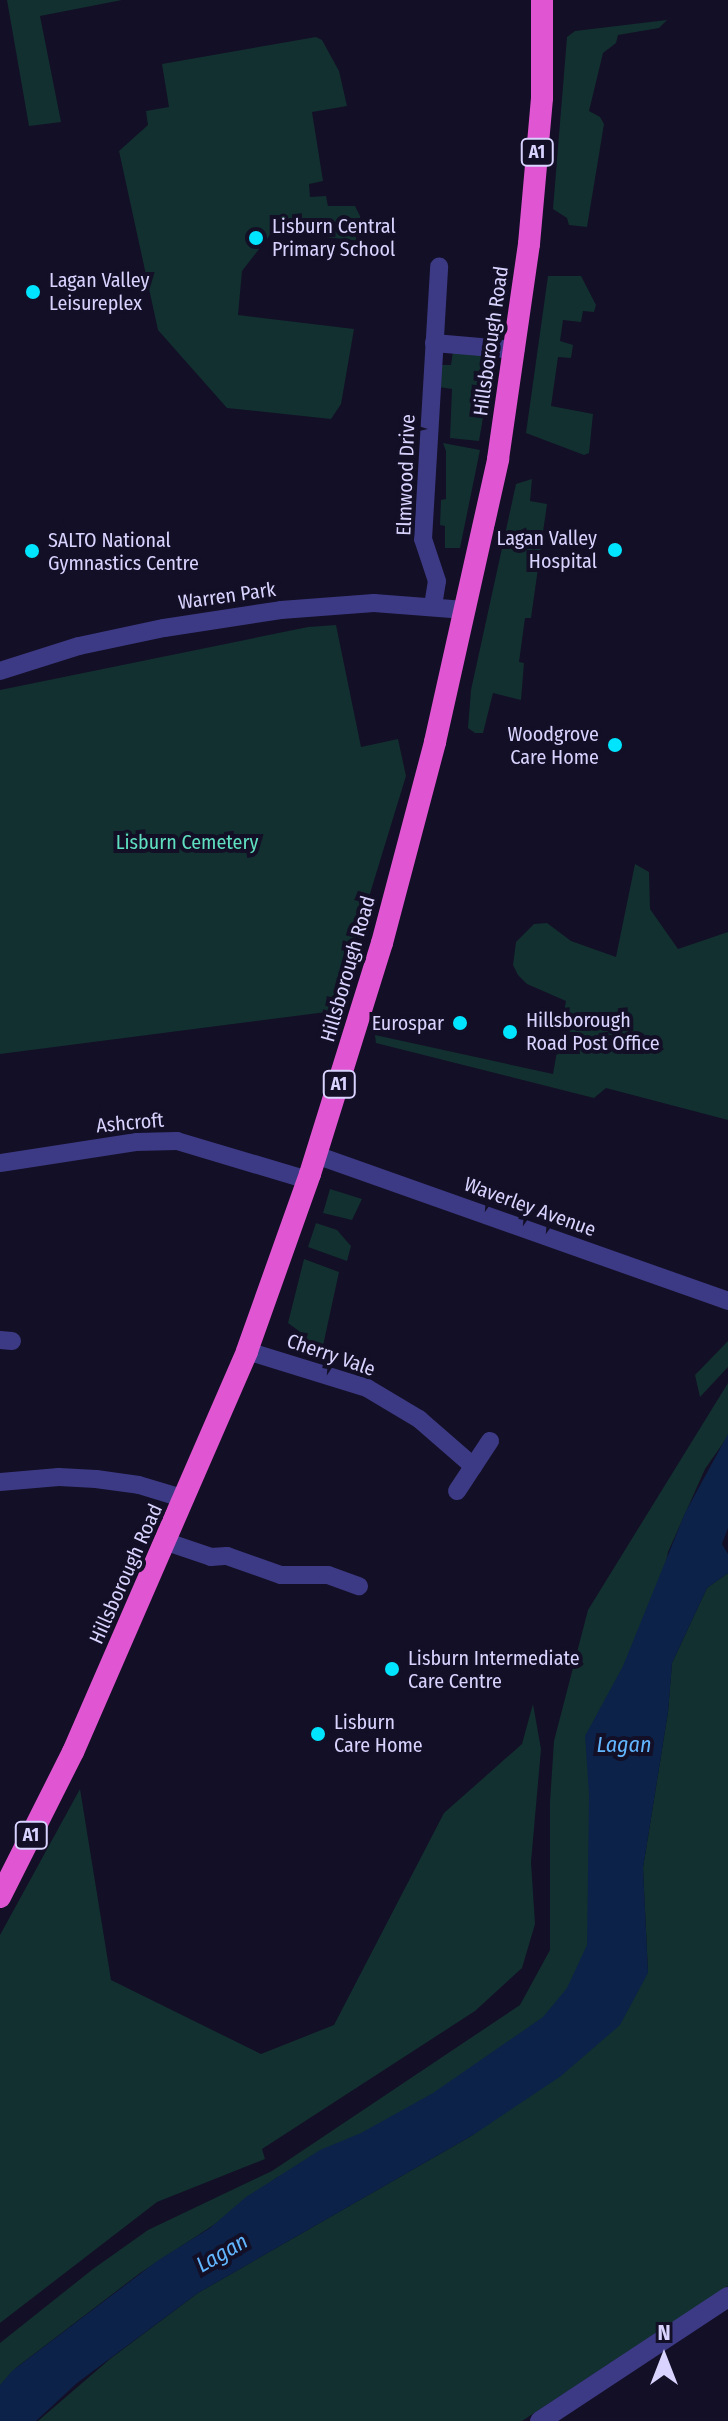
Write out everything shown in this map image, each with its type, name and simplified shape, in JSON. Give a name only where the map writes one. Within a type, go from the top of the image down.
[{"type":"highway","name":"Hillsborough Road","points":[[0,1897],[73,1752],[167,1542],[247,1351],[316,1155],[425,785],[498,459],[516,350],[542,98],[542,0]]},
{"type":"street","name":"Elmwood Drive","points":[[433,606],[437,581],[423,539],[439,266]]},
{"type":"street","points":[[434,343],[516,350]]},
{"type":"street","name":"Warren Park","points":[[0,671],[79,646],[255,614],[341,604],[433,606],[465,610]]},
{"type":"street","name":"Ashcroft","points":[[0,1163],[135,1142],[177,1141],[308,1180]]},
{"type":"street","name":"Waverley Avenue","points":[[316,1155],[728,1301]]},
{"type":"street","name":"Cherry Vale","points":[[247,1351],[367,1388],[419,1419],[473,1466]]},
{"type":"street","points":[[457,1491],[490,1441]]},
{"type":"street","points":[[0,1482],[59,1477],[96,1479],[139,1485],[185,1499]]},
{"type":"street","points":[[167,1542],[211,1557],[227,1556],[281,1575],[328,1575],[359,1586]]},
{"type":"street","points":[[540,2421],[728,2297]]},
{"type":"green space","points":[[7,0],[122,0],[40,16],[61,122],[29,126]]},
{"type":"green space","points":[[667,20],[659,28],[618,35],[616,43],[603,53],[589,111],[600,117],[604,124],[587,227],[569,225],[567,218],[553,209],[567,37],[575,31]]},
{"type":"green space","points":[[316,37],[322,40],[339,71],[347,106],[312,112],[323,181],[309,184],[310,197],[326,196],[328,206],[355,206],[360,216],[361,241],[273,231],[242,271],[238,315],[354,329],[341,404],[331,419],[227,408],[158,330],[119,151],[148,125],[146,111],[169,107],[162,64]]},
{"type":"green space","points":[[548,276],[581,276],[596,305],[594,312],[583,311],[581,322],[563,320],[560,341],[573,345],[571,358],[558,357],[551,406],[593,414],[589,453],[584,455],[526,433]]},
{"type":"green space","points":[[453,351],[494,353],[479,441],[450,438],[452,389],[439,387],[439,365],[451,365]]},
{"type":"green space","points":[[443,443],[480,450],[460,548],[445,548],[445,526],[440,525],[441,500],[446,499],[446,451]]},
{"type":"green space","points":[[532,479],[530,501],[547,504],[531,618],[525,618],[519,662],[524,663],[521,700],[493,693],[483,733],[475,733],[468,728],[471,690],[516,484]]},
{"type":"green space","name":"Lisburn Cemetery","points":[[336,625],[361,747],[398,739],[406,776],[334,1011],[0,1054],[0,690],[308,627]]},
{"type":"green space","points":[[635,864],[649,872],[650,909],[678,949],[728,932],[728,1120],[606,1088],[594,1098],[376,1043],[375,1035],[553,1074],[566,1001],[527,984],[518,975],[513,965],[516,942],[534,924],[547,923],[571,941],[616,957]]},
{"type":"green space","points":[[330,1189],[362,1199],[352,1220],[323,1213]]},
{"type":"green space","points":[[316,1223],[337,1230],[351,1246],[347,1261],[308,1247]]},
{"type":"green space","points":[[304,1259],[339,1272],[321,1355],[298,1346],[299,1331],[288,1323]]},
{"type":"green space","points":[[728,1341],[728,1367],[700,1397],[695,1375]]},
{"type":"green space","points":[[728,1383],[728,1436],[705,1469],[668,1552],[588,1951],[560,2005],[506,2051],[423,2105],[276,2178],[215,2224],[140,2273],[17,2367],[0,2387],[0,2343],[93,2269],[148,2230],[272,2171],[520,2005],[550,1950],[550,1802],[554,1741],[588,1610]]},
{"type":"green space","points":[[728,1573],[728,2286],[522,2421],[38,2421],[110,2359],[198,2293],[473,2135],[648,1973],[643,1868],[668,1712],[672,1663],[707,1588]]},
{"type":"green space","points":[[533,1704],[541,1749],[531,1862],[535,1924],[522,1968],[475,2011],[262,2149],[265,2159],[157,2202],[0,2323],[0,1935],[80,1789],[111,1980],[261,2054],[334,2025],[444,1813],[522,1744]]},
{"type":"water","name":"Lagan","points":[[728,1434],[728,1528],[722,1544],[728,1554],[728,1573],[707,1588],[672,1663],[668,1712],[643,1868],[648,1973],[620,2025],[561,2076],[473,2135],[198,2293],[77,2383],[36,2421],[0,2421],[0,2385],[12,2371],[157,2261],[210,2228],[246,2197],[320,2150],[361,2133],[433,2093],[543,2017],[567,1988],[587,1945],[589,1794],[585,1736],[623,1666],[685,1513]]},
{"type":"place","name":"Lisburn Central Primary School","points":[[256,238]]},
{"type":"place","name":"Lagan Valley Leisureplex","points":[[33,292]]},
{"type":"place","name":"Lagan Valley Hospital","points":[[615,550]]},
{"type":"place","name":"SALTO National Gymnastics Centre","points":[[32,551]]},
{"type":"place","name":"Woodgrove Care Home","points":[[615,745]]},
{"type":"place","name":"Eurospar","points":[[460,1023]]},
{"type":"place","name":"Hillsborough Road Post Office","points":[[510,1032]]},
{"type":"place","name":"Lisburn Intermediate Care Centre","points":[[392,1669]]},
{"type":"place","name":"Lisburn Care Home","points":[[318,1734]]}]
